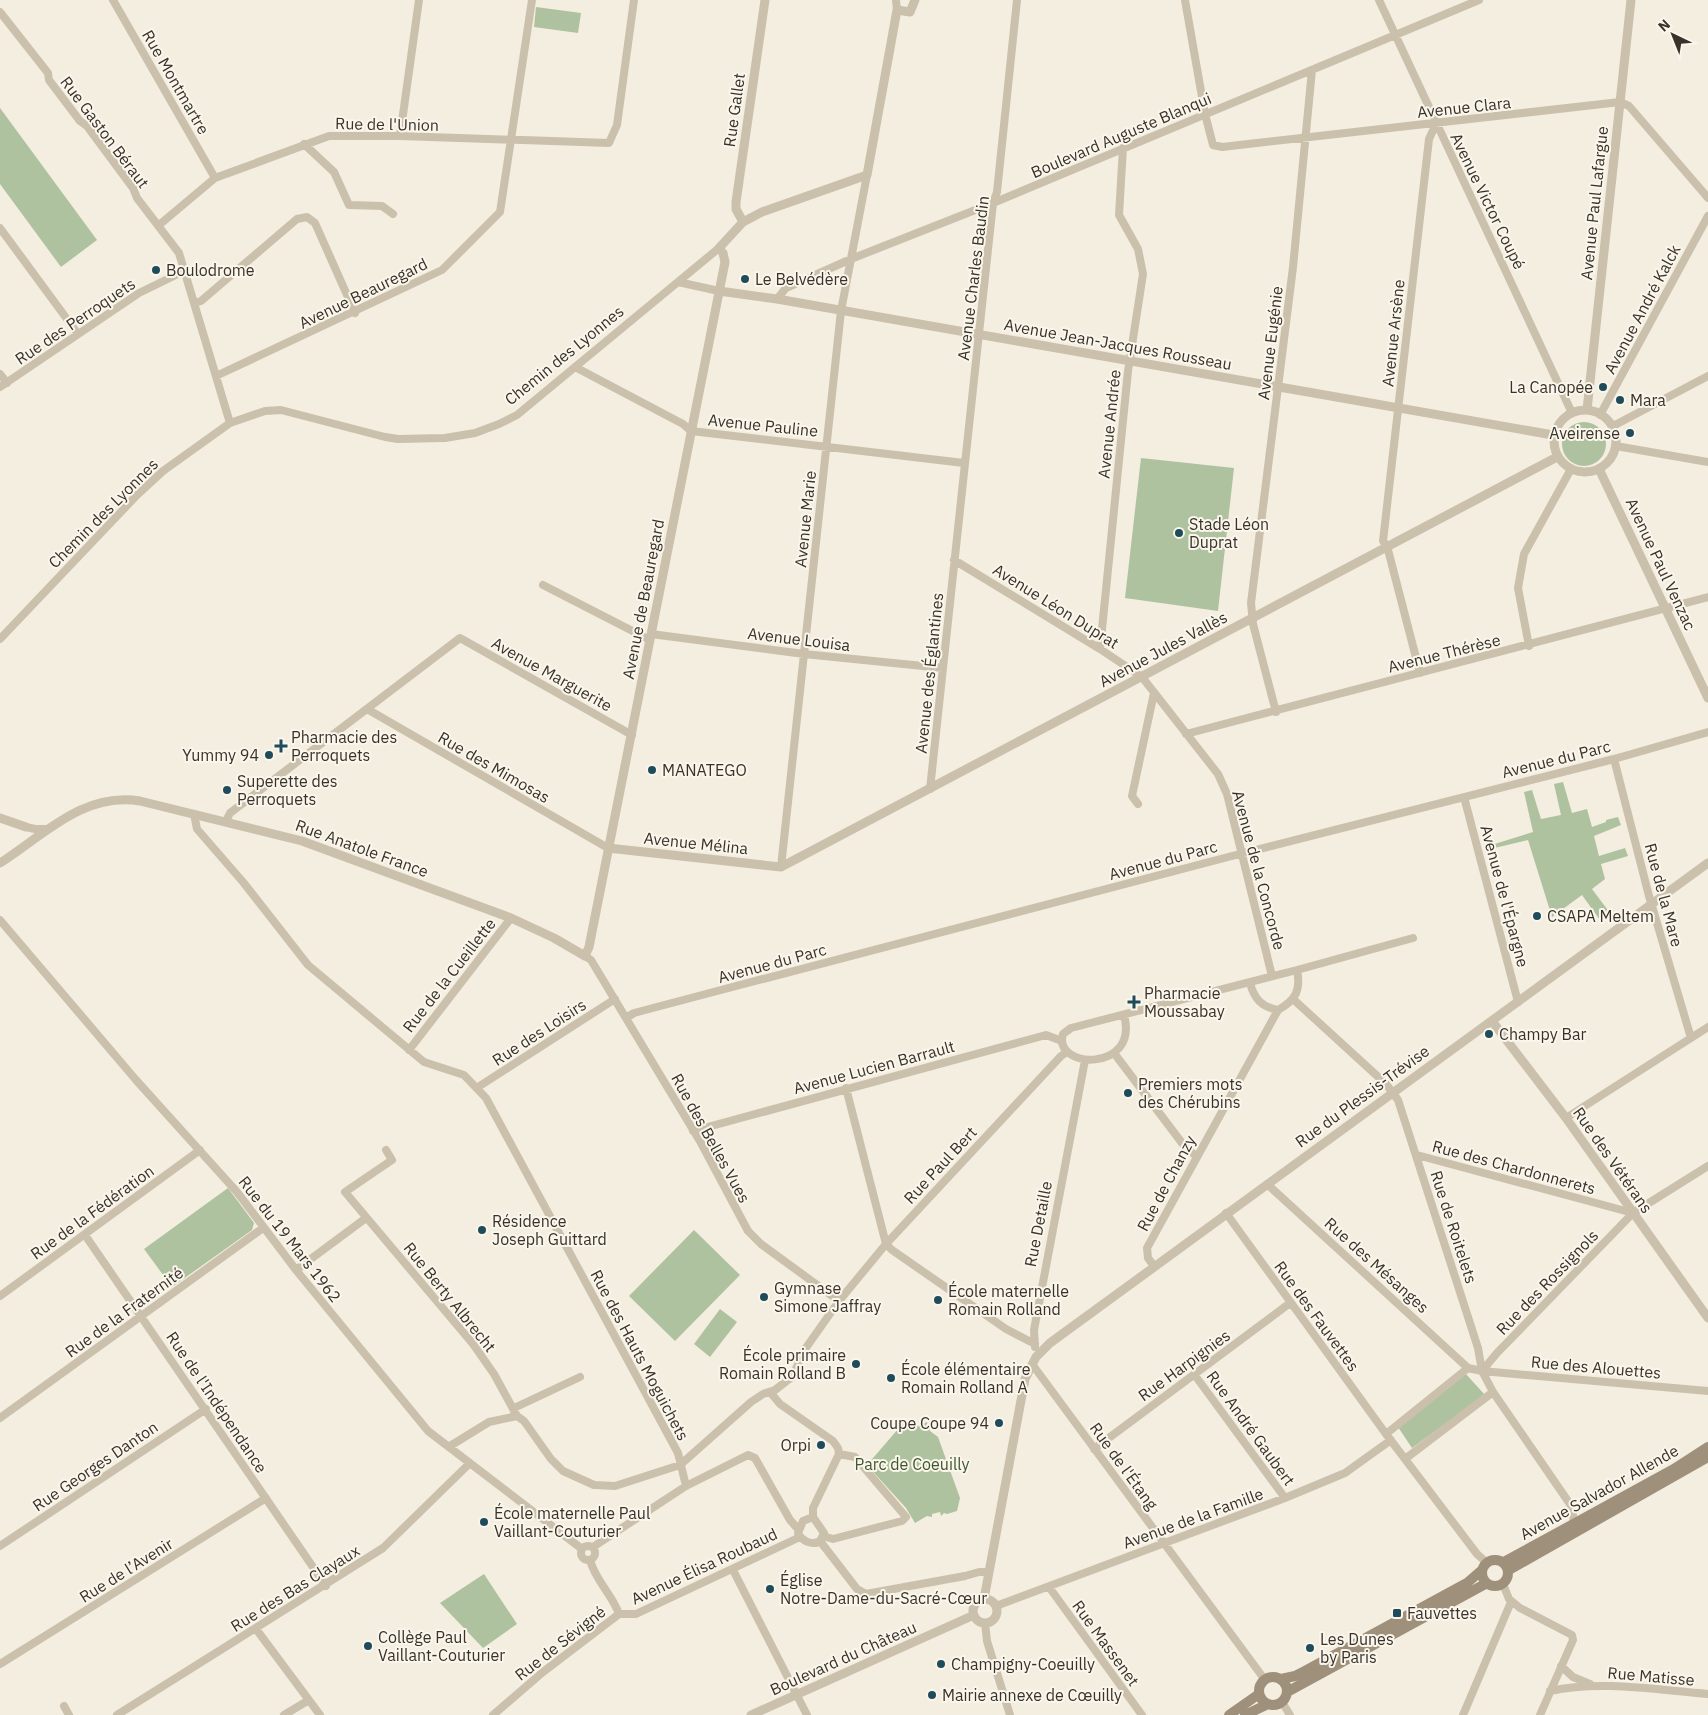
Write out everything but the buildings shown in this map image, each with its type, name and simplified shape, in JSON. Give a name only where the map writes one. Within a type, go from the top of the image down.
[{"type":"main road","name":"Avenue Salvador Allende","points":[[1506,1566],[1574,1524],[1708,1447]]},
{"type":"main road","name":"Avenue Salvador Allende","points":[[1506,1566],[1708,1457]]},
{"type":"main road","points":[[1268,1704],[1260,1694],[1260,1686],[1264,1680],[1273,1677],[1281,1679],[1295,1676],[1314,1666],[1467,1583],[1484,1567],[1493,1559],[1506,1566],[1508,1578],[1503,1584],[1495,1586],[1487,1583],[1483,1578],[1484,1567]]},
{"type":"main road","points":[[1245,1715],[1268,1704],[1275,1705],[1282,1702],[1287,1692],[1487,1583]]},
{"type":"main road","points":[[1281,1679],[1287,1692]]},
{"type":"main road","points":[[1229,1715],[1260,1694]]},
{"type":"street","name":"Rue Montmartre","points":[[113,0],[215,178]]},
{"type":"street","points":[[400,136],[419,0]]},
{"type":"street","name":"Avenue Beauregard","points":[[216,376],[442,270],[500,212],[532,0]]},
{"type":"street","name":"Rue de l'Union","points":[[159,225],[215,178],[329,136],[400,136],[610,143],[617,125],[634,0]]},
{"type":"street","name":"Rue Gallet","points":[[743,222],[736,209],[736,202],[765,0]]},
{"type":"street","points":[[868,175],[897,10],[896,0]]},
{"type":"street","points":[[897,10],[910,12],[915,0]]},
{"type":"street","name":"Avenue Charles Baudin","points":[[954,560],[993,203],[997,192],[1017,0]]},
{"type":"street","points":[[1184,0],[1205,114]]},
{"type":"street","name":"Avenue Victor Coupé","points":[[1379,0],[1572,414]]},
{"type":"street","name":"Boulevard Auguste Blanqui","points":[[778,299],[786,288],[851,260],[993,203],[1479,0]]},
{"type":"street","name":"Avenue Paul Lafargue","points":[[1587,410],[1631,0]]},
{"type":"street","name":"Rue Gaston Béraut","points":[[0,12],[48,73],[50,80],[80,121],[87,126],[133,188],[137,198],[179,252],[184,271]]},
{"type":"street","name":"Avenue Eugénie","points":[[1276,712],[1253,624],[1251,604],[1307,138],[1312,70]]},
{"type":"street","points":[[1620,102],[1629,106],[1708,198]]},
{"type":"street","name":"Avenue Clara","points":[[1205,114],[1211,143],[1219,147],[1620,102]]},
{"type":"street","name":"Avenue Arsène","points":[[1420,672],[1387,546],[1383,541],[1428,139],[1436,124]]},
{"type":"street","points":[[304,144],[334,172],[349,205],[382,206],[393,214]]},
{"type":"street","name":"Avenue Andrée","points":[[1100,649],[1129,362],[1143,274],[1138,249],[1120,215],[1124,148]]},
{"type":"street","name":"Chemin des Lyonnes","points":[[0,639],[137,495],[163,471],[230,423],[265,411],[281,410],[385,437],[445,438],[475,433],[517,415],[719,248],[743,222],[772,207],[868,175]]},
{"type":"street","name":"Avenue Marie","points":[[781,867],[841,311],[868,175]]},
{"type":"street","name":"Avenue André Kalck","points":[[1600,414],[1708,216]]},
{"type":"street","points":[[194,303],[200,301],[297,219],[307,217],[315,223],[355,312]]},
{"type":"street","points":[[0,228],[78,334]]},
{"type":"street","name":"Avenue de Beauregard","points":[[588,958],[608,848],[632,735],[725,259],[719,248]]},
{"type":"street","points":[[184,271],[230,423]]},
{"type":"street","name":"Rue des Perroquets","points":[[3,385],[138,293],[184,271]]},
{"type":"street","name":"Avenue Jean-Jacques Rousseau","points":[[680,280],[719,291],[778,299],[979,336],[1553,435]]},
{"type":"street","name":"Avenue Pauline","points":[[575,367],[683,424],[691,431],[827,445],[964,463]]},
{"type":"street","points":[[0,374],[3,385]]},
{"type":"street","points":[[1613,426],[1708,376]]},
{"type":"street","points":[[1587,410],[1600,414],[1613,426],[1616,435],[1616,446],[1612,456],[1599,469],[1587,473],[1571,469],[1558,457],[1553,435],[1561,422],[1572,414],[1587,410]]},
{"type":"street","points":[[1616,446],[1708,462]]},
{"type":"street","name":"Avenue Jules Vallès","points":[[781,867],[1558,457]]},
{"type":"street","points":[[1529,646],[1518,588],[1524,554],[1571,469]]},
{"type":"street","name":"Avenue Paul Venzac","points":[[1599,469],[1708,698]]},
{"type":"street","name":"Avenue Léon Duprat","points":[[954,560],[1100,649],[1142,677]]},
{"type":"street","name":"Avenue des Églantines","points":[[930,790],[954,560]]},
{"type":"street","name":"Avenue Louisa","points":[[543,585],[650,637],[943,668]]},
{"type":"street","name":"Avenue Thérèse","points":[[1186,734],[1276,712],[1420,672],[1529,646],[1708,597]]},
{"type":"street","name":"Avenue Marguerite","points":[[367,709],[460,638],[632,735]]},
{"type":"street","name":"Avenue de la Concorde","points":[[1142,677],[1218,774],[1227,794],[1272,976]]},
{"type":"street","points":[[1138,804],[1132,796],[1154,693]]},
{"type":"street","points":[[226,821],[230,813],[367,709]]},
{"type":"street","name":"Rue des Mimosas","points":[[367,709],[608,848]]},
{"type":"street","name":"Avenue du Parc","points":[[626,1018],[634,1014],[1241,854],[1614,759],[1708,732]]},
{"type":"street","name":"Rue de la Mare","points":[[1614,759],[1651,905],[1691,1038]]},
{"type":"street","name":"Avenue de l'Épargne","points":[[1464,797],[1518,1002]]},
{"type":"street","name":"Rue Anatole France","points":[[0,863],[47,829],[86,807],[115,799],[140,801],[302,841],[511,918],[554,938],[588,958]]},
{"type":"street","name":"Rue des Hauts Moguichets","points":[[194,814],[197,829],[243,882],[308,965],[409,1050],[432,1065],[449,1068],[464,1075],[478,1088],[493,1111],[678,1453],[686,1486]]},
{"type":"street","points":[[0,818],[35,830],[47,829]]},
{"type":"street","points":[[26,827],[29,835],[28,844]]},
{"type":"street","name":"Avenue Mélina","points":[[608,848],[781,867]]},
{"type":"street","name":"Rue du Plessis-Trévise","points":[[1034,1360],[1050,1343],[1154,1266],[1708,863]]},
{"type":"street","name":"Rue de la Cueillette","points":[[409,1050],[511,918]]},
{"type":"street","name":"Rue du 19 Mars 1962","points":[[0,920],[136,1080],[237,1192],[296,1270],[428,1431],[582,1549]]},
{"type":"street","points":[[1124,1015],[1127,1033],[1124,1041],[1114,1053],[1100,1060],[1085,1060],[1067,1052],[1062,1041],[1063,1034],[1071,1028],[1250,983],[1413,938]]},
{"type":"street","name":"Rue des Belles Vues","points":[[588,958],[615,999],[693,1131],[748,1231],[761,1244],[839,1301]]},
{"type":"street","points":[[1250,983],[1254,996],[1267,1008],[1278,1010],[1293,999],[1299,989],[1297,970]]},
{"type":"street","name":"Rue des Loisirs","points":[[478,1088],[615,999]]},
{"type":"street","points":[[1293,999],[1393,1093]]},
{"type":"street","name":"Rue de Chanzy","points":[[1154,1266],[1148,1258],[1146,1248],[1278,1010]]},
{"type":"street","name":"Rue des Vétérans","points":[[1492,1021],[1566,1118],[1706,1312]]},
{"type":"street","points":[[1566,1118],[1708,1027]]},
{"type":"street","name":"Avenue Lucien Barrault","points":[[693,1131],[846,1088],[1046,1036],[1062,1041]]},
{"type":"street","name":"Rue Paul Bert","points":[[680,1465],[750,1402],[770,1392],[793,1376],[799,1358],[839,1301],[886,1244],[1061,1056],[1067,1052]]},
{"type":"street","points":[[1114,1053],[1186,1147],[1196,1156]]},
{"type":"street","name":"Rue Detaille","points":[[984,1599],[987,1572],[1025,1379],[1034,1360],[1034,1330],[1085,1060]]},
{"type":"street","points":[[846,1088],[886,1244],[1006,1329],[1035,1344]]},
{"type":"street","name":"Rue de Roitelets","points":[[1393,1093],[1417,1155],[1478,1348],[1482,1371],[1494,1392],[1572,1507],[1574,1524]]},
{"type":"street","name":"Rue de la Fédération","points":[[0,1296],[200,1150]]},
{"type":"street","name":"Rue Berty Albrecht","points":[[386,1150],[392,1160],[345,1192],[474,1344],[516,1412],[563,1471],[594,1485],[615,1486],[680,1465]]},
{"type":"street","name":"Rue des Chardonnerets","points":[[1417,1155],[1633,1213]]},
{"type":"street","name":"Rue des Rossignols","points":[[1482,1371],[1497,1352],[1633,1213],[1708,1166]]},
{"type":"street","name":"Rue des Mésanges","points":[[1267,1184],[1468,1368]]},
{"type":"street","name":"Rue des Fauvettes","points":[[1226,1213],[1405,1459]]},
{"type":"street","points":[[296,1270],[366,1218]]},
{"type":"street","name":"Rue de la Fraternité","points":[[0,1418],[263,1228]]},
{"type":"street","name":"Rue de l'Indépendance","points":[[85,1235],[326,1586]]},
{"type":"street","name":"Rue Harpignies","points":[[1094,1449],[1290,1303]]},
{"type":"street","name":"Rue de l'Étang","points":[[1034,1360],[1094,1449],[1264,1680]]},
{"type":"street","name":"Rue des Alouettes","points":[[1468,1368],[1482,1371],[1708,1391]]},
{"type":"street","name":"Avenue de la Famille","points":[[996,1606],[1285,1498],[1345,1473],[1468,1368]]},
{"type":"street","name":"Rue André Gaubert","points":[[1194,1374],[1285,1498]]},
{"type":"street","points":[[450,1446],[489,1422],[516,1412],[580,1377]]},
{"type":"street","points":[[770,1392],[780,1404],[833,1441],[838,1448],[839,1454],[813,1508],[813,1517],[823,1530],[822,1539],[857,1589],[866,1594],[987,1572]]},
{"type":"street","points":[[1484,1567],[1477,1554],[1405,1459],[1494,1392]]},
{"type":"street","name":"Rue Georges Danton","points":[[0,1546],[206,1409]]},
{"type":"street","points":[[593,1547],[596,1554],[590,1560],[583,1558],[582,1549],[588,1546],[593,1547],[686,1486],[748,1455],[752,1455],[799,1533],[812,1544],[822,1539],[833,1539],[902,1521],[906,1517],[855,1457],[839,1454]]},
{"type":"street","name":"Rue des Bas Clayaux","points":[[117,1715],[127,1712],[383,1548],[470,1463]]},
{"type":"street","name":"Rue de l’Avenir","points":[[0,1664],[266,1498]]},
{"type":"street","points":[[799,1533],[803,1521],[813,1517]]},
{"type":"street","name":"Avenue Élisa Roubaud","points":[[619,1614],[636,1614],[733,1570],[799,1533]]},
{"type":"street","name":"Rue de Sévigné","points":[[493,1715],[544,1672],[619,1614],[616,1604],[592,1570],[590,1560]]},
{"type":"street","points":[[733,1570],[807,1715]]},
{"type":"street","points":[[1503,1584],[1511,1602],[1572,1634],[1573,1640],[1540,1715]]},
{"type":"street","name":"Rue Massenet","points":[[1048,1587],[1142,1715]]},
{"type":"street","points":[[984,1599],[994,1602],[996,1606],[994,1619],[985,1623],[980,1622],[974,1615],[975,1604],[984,1599]]},
{"type":"street","points":[[1463,1715],[1511,1602]]},
{"type":"street","name":"Boulevard du Château","points":[[751,1715],[974,1615]]},
{"type":"street","points":[[985,1623],[987,1641],[1010,1715]]},
{"type":"street","points":[[256,1628],[320,1715]]},
{"type":"street","points":[[1561,1666],[1573,1676],[1592,1685]]},
{"type":"street","points":[[1550,1691],[1571,1686],[1592,1685]]},
{"type":"street","name":"Rue Matisse","points":[[1592,1685],[1708,1694]]},
{"type":"street","points":[[284,1715],[309,1700]]},
{"type":"street","points":[[1282,1702],[1290,1715]]},
{"type":"street","points":[[64,1706],[69,1715]]},
{"type":"green space","points":[[536,7],[581,13],[578,33],[534,27]]},
{"type":"green space","points":[[0,108],[97,240],[61,267],[0,184]]},
{"type":"green space","points":[[1588,422],[1600,428],[1605,435],[1605,453],[1600,460],[1593,465],[1580,466],[1572,463],[1565,456],[1562,440],[1565,432],[1572,425]]},
{"type":"green space","name":"Stade Léon Duprat","points":[[1141,458],[1234,468],[1218,611],[1125,598]]},
{"type":"green space","points":[[1563,782],[1572,813],[1587,809],[1592,827],[1606,822],[1606,820],[1618,817],[1621,825],[1594,836],[1599,856],[1625,848],[1628,856],[1601,864],[1605,879],[1592,889],[1610,913],[1600,920],[1582,895],[1552,917],[1528,840],[1486,850],[1485,847],[1533,832],[1524,792],[1532,790],[1541,819],[1561,815],[1554,784]]},
{"type":"green space","points":[[228,1188],[254,1223],[252,1230],[172,1287],[144,1249]]},
{"type":"green space","points":[[694,1230],[740,1275],[675,1341],[629,1296]]},
{"type":"green space","points":[[720,1309],[737,1322],[710,1357],[694,1344]]},
{"type":"green space","points":[[1465,1373],[1485,1395],[1412,1448],[1398,1427]]},
{"type":"green space","name":"Parc de Coeuilly","points":[[905,1421],[914,1428],[927,1422],[930,1431],[938,1437],[960,1498],[957,1511],[944,1513],[941,1516],[940,1512],[932,1514],[932,1517],[927,1516],[915,1523],[906,1508],[867,1465]]},
{"type":"green space","points":[[484,1574],[517,1624],[483,1648],[440,1603]]},
{"type":"place","name":"Boulodrome","points":[[156,270]]},
{"type":"place","name":"Le Belvédère","points":[[745,279]]},
{"type":"place","name":"La Canopée","points":[[1603,387]]},
{"type":"place","name":"Mara","points":[[1620,400]]},
{"type":"place","name":"Aveirense","points":[[1630,433]]},
{"type":"place","name":"Stade Léon Duprat","points":[[1179,533]]},
{"type":"place","name":"Pharmacie des Perroquets","points":[[281,746]]},
{"type":"place","name":"Yummy 94","points":[[269,755]]},
{"type":"place","name":"MANATEGO","points":[[652,770]]},
{"type":"place","name":"Superette des Perroquets","points":[[227,790]]},
{"type":"place","name":"CSAPA Meltem","points":[[1537,916]]},
{"type":"place","name":"Pharmacie Moussabay","points":[[1134,1002]]},
{"type":"place","name":"Champy Bar","points":[[1489,1034]]},
{"type":"place","name":"Premiers mots des Chérubins","points":[[1128,1093]]},
{"type":"place","name":"Résidence Joseph Guittard","points":[[482,1230]]},
{"type":"place","name":"Gymnase Simone Jaffray","points":[[764,1297]]},
{"type":"place","name":"École maternelle Romain Rolland","points":[[938,1300]]},
{"type":"place","name":"École primaire Romain Rolland B","points":[[856,1364]]},
{"type":"place","name":"École élémentaire Romain Rolland A","points":[[891,1378]]},
{"type":"place","name":"Coupe Coupe 94","points":[[999,1423]]},
{"type":"place","name":"Orpi","points":[[821,1445]]},
{"type":"place","name":"École maternelle Paul Vaillant-Couturier","points":[[484,1522]]},
{"type":"place","name":"Église Notre-Dame-du-Sacré-Cœur","points":[[770,1589]]},
{"type":"place","name":"Fauvettes","points":[[1397,1613]]},
{"type":"place","name":"Collège Paul Vaillant-Couturier","points":[[368,1646]]},
{"type":"place","name":"Les Dunes by Paris","points":[[1310,1648]]},
{"type":"place","name":"Champigny-Coeuilly","points":[[941,1664]]},
{"type":"place","name":"Mairie annexe de Cœuilly","points":[[932,1695]]}]
